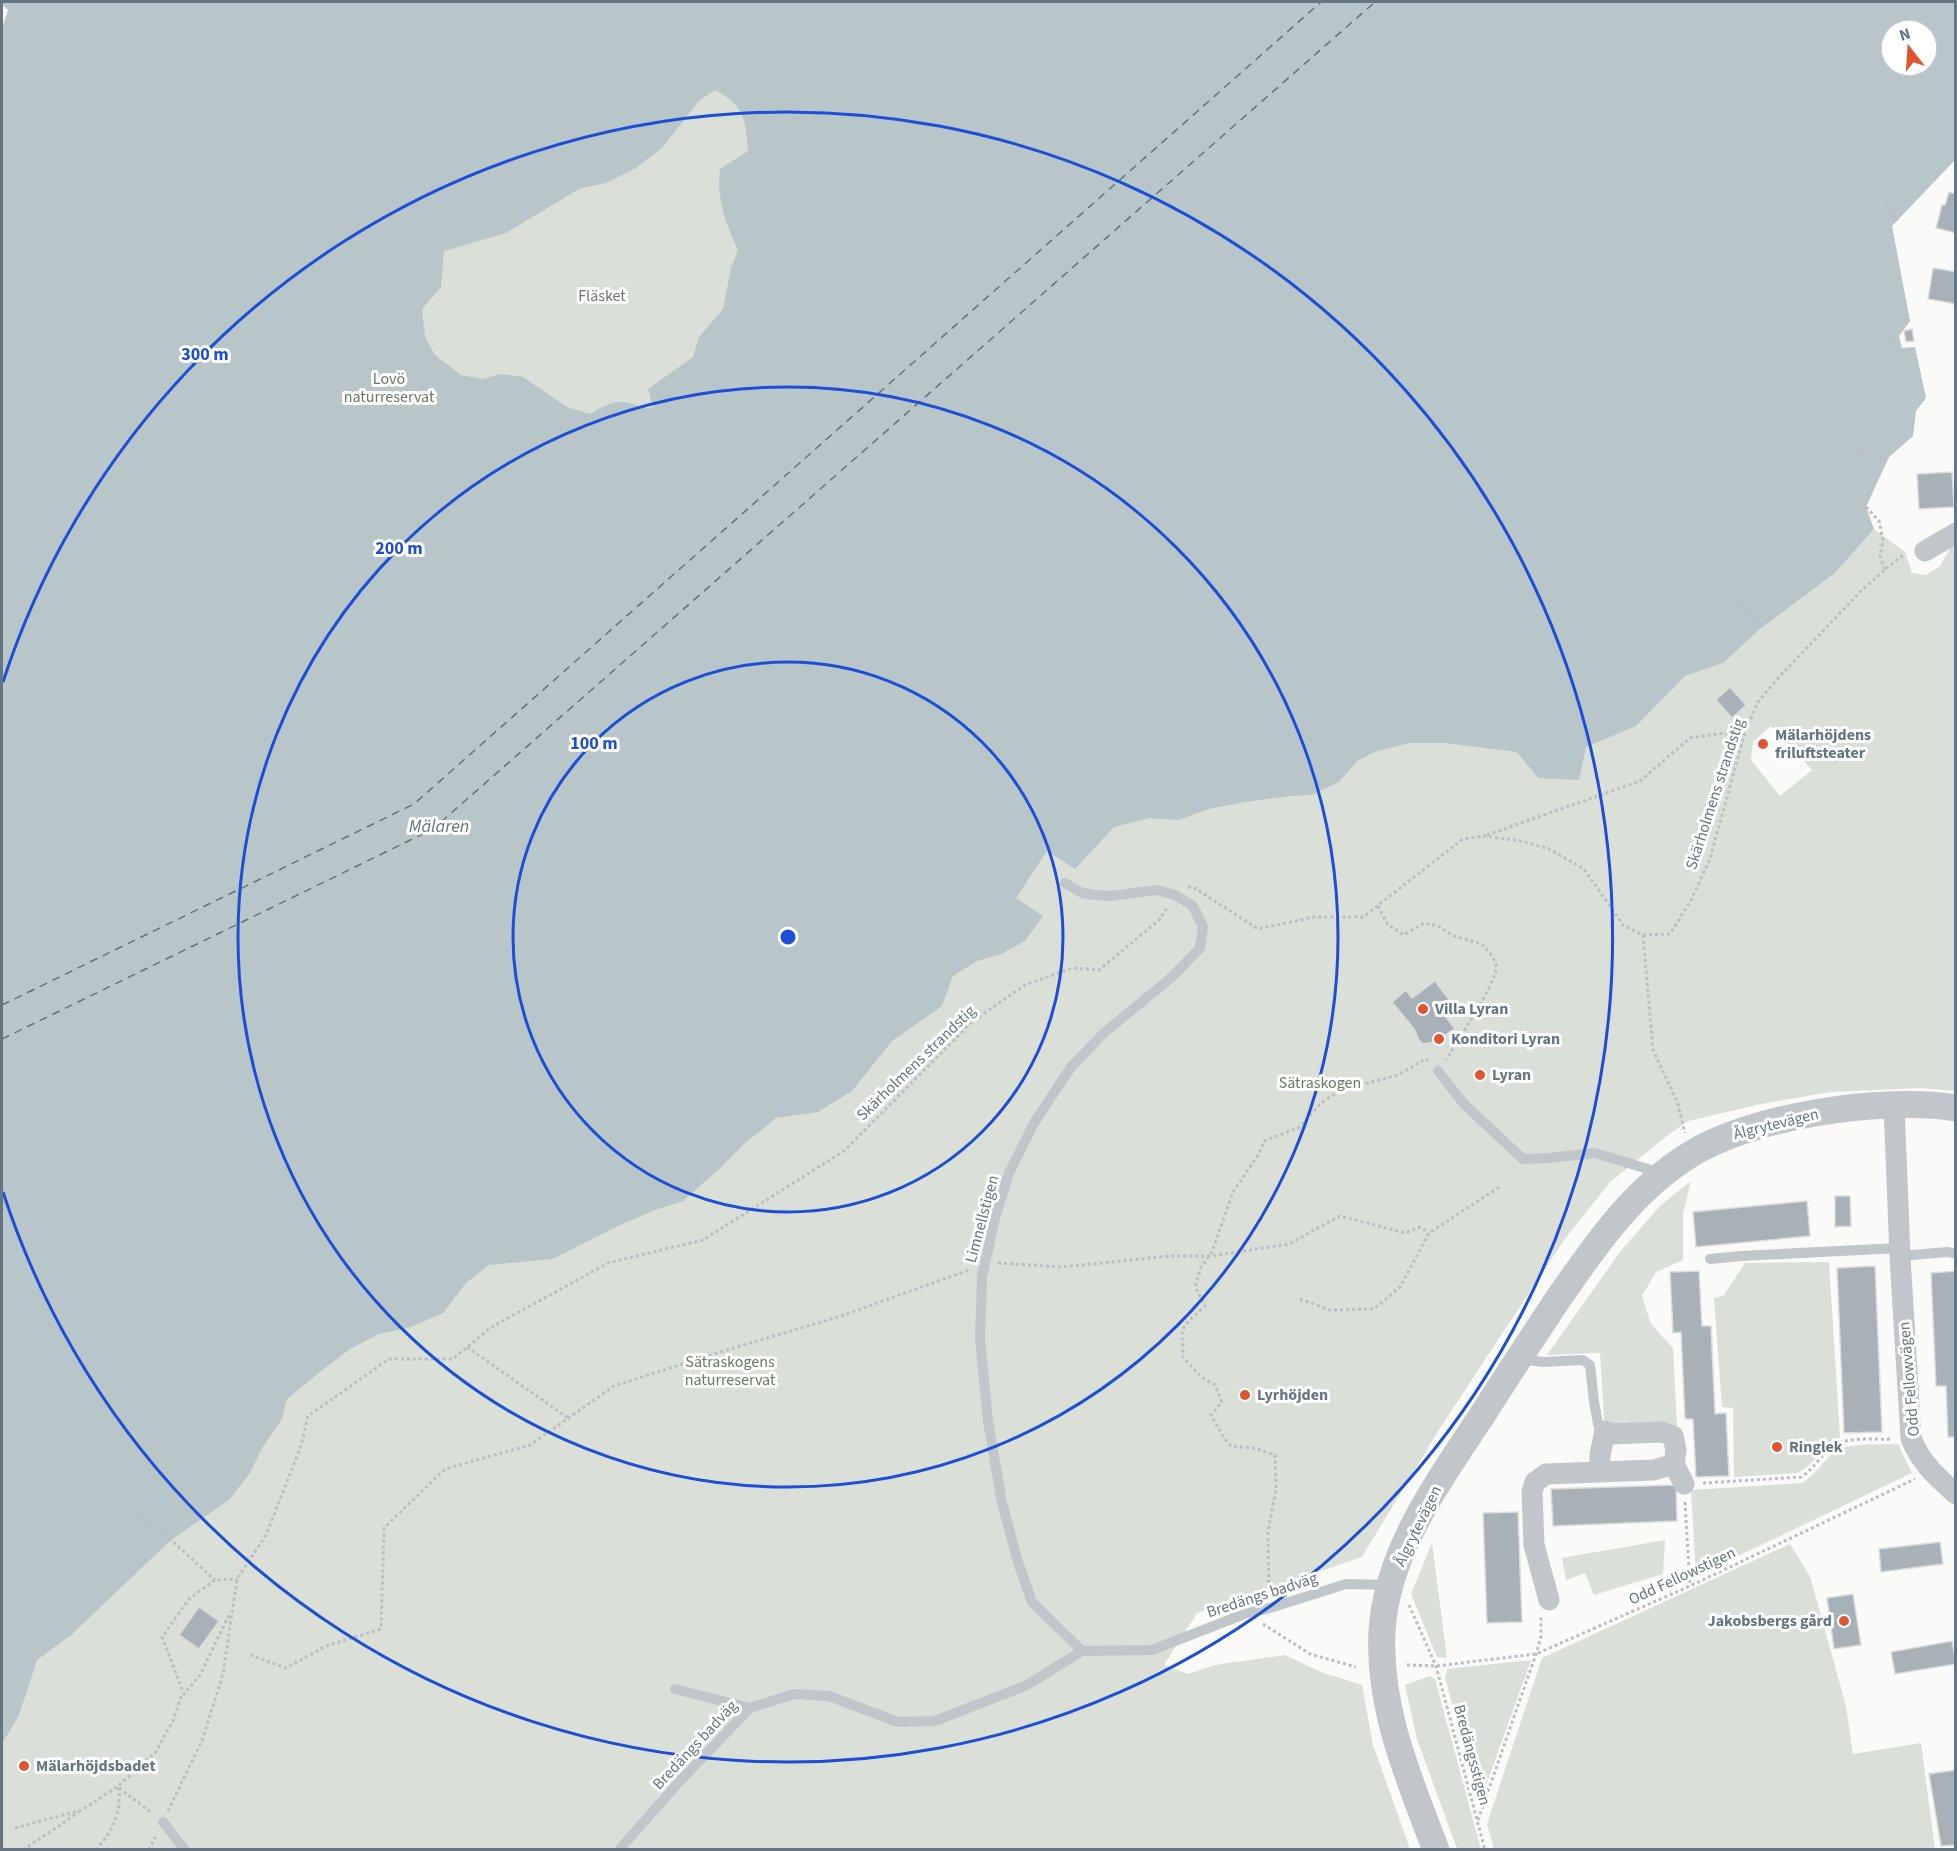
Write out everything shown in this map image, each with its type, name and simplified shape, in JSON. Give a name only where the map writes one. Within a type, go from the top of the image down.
[{"type":"street","points":[[1925,551],[1956,533]]},
{"type":"street","name":"Ålgrytevägen","points":[[1436,1850],[1404,1764],[1384,1689],[1382,1628],[1391,1585],[1406,1544],[1427,1502],[1518,1359],[1595,1245],[1640,1193],[1662,1174],[1690,1154],[1730,1136],[1772,1122],[1832,1110],[1894,1105],[1956,1108]]},
{"type":"street","name":"Odd Fellowvägen","points":[[1894,1105],[1911,1438],[1917,1453],[1931,1471],[1956,1494]]},
{"type":"street","points":[[1600,1471],[1600,1455],[1605,1431],[1611,1434],[1662,1432],[1673,1436],[1676,1450],[1674,1464],[1684,1484]]},
{"type":"street","points":[[1549,1600],[1534,1545],[1532,1492],[1535,1482],[1546,1474],[1654,1470],[1674,1464]]},
{"type":"lane","points":[[1065,883],[1082,893],[1095,896],[1157,890],[1175,895]]},
{"type":"lane","name":"Limnellstigen","points":[[1082,1651],[1032,1602],[1002,1503],[988,1421],[980,1339],[982,1277],[995,1218],[1010,1173],[1034,1123],[1071,1067],[1105,1032],[1172,977],[1200,948],[1203,927],[1193,906],[1175,895]]},
{"type":"lane","points":[[1438,1071],[1464,1104],[1523,1159],[1595,1153],[1662,1174]]},
{"type":"lane","points":[[1710,1259],[1741,1256],[1900,1252],[1956,1254]]},
{"type":"lane","points":[[1518,1359],[1543,1362],[1583,1360],[1590,1365],[1599,1428],[1605,1431]]},
{"type":"lane","name":"Bredängs badväg","points":[[619,1850],[679,1782],[750,1708],[794,1694],[829,1696],[898,1722],[935,1721],[1028,1685],[1082,1651],[1152,1650],[1247,1613],[1346,1584],[1391,1585]]},
{"type":"lane","points":[[675,1689],[750,1708]]},
{"type":"lane","points":[[163,1822],[185,1850]]},
{"type":"path","points":[[1885,206],[1898,220]]},
{"type":"path","points":[[1888,339],[1900,337]]},
{"type":"path","points":[[1850,449],[1888,459]]},
{"type":"path","points":[[1866,507],[1879,521],[1883,540],[1880,556],[1885,570]]},
{"type":"path","name":"Skärholmens strandstig","points":[[1643,935],[1670,934],[1691,900],[1710,859],[1742,741],[1758,702],[1802,652],[1863,589],[1900,557],[1925,551]]},
{"type":"path","points":[[1739,600],[1762,627]]},
{"type":"path","points":[[1175,895],[1180,888],[1193,887],[1258,929],[1314,917],[1363,917],[1462,839],[1484,836],[1640,781],[1690,738],[1725,733],[1742,741]]},
{"type":"path","points":[[1484,836],[1521,841],[1549,849],[1584,869],[1623,925],[1643,935],[1653,1050],[1677,1101],[1690,1154]]},
{"type":"path","name":"Skärholmens strandstig","points":[[163,1822],[203,1738],[223,1674],[237,1579],[266,1535],[301,1446],[308,1416],[389,1359],[453,1359],[490,1328],[608,1263],[703,1240],[844,1151],[973,1021],[1025,985],[1073,968],[1099,970],[1159,920],[1175,895]]},
{"type":"path","points":[[1270,1608],[1268,1532],[1276,1490],[1275,1455],[1252,1448],[1230,1446],[1211,1415],[1222,1402],[1215,1385],[1201,1377],[1183,1357],[1182,1331],[1205,1306],[1195,1287],[1201,1267],[1209,1256],[1233,1192],[1259,1154],[1264,1141],[1300,1126],[1321,1103],[1341,1090],[1398,1075],[1425,1059],[1438,1071],[1486,994],[1496,970],[1496,964],[1482,944],[1454,936],[1438,926],[1424,923],[1404,935],[1388,925],[1378,906]]},
{"type":"path","points":[[1300,1299],[1330,1310],[1374,1309],[1400,1287],[1429,1233],[1500,1186]]},
{"type":"path","points":[[250,1655],[286,1668],[326,1646],[381,1629],[384,1528],[445,1469],[530,1445],[614,1386],[841,1316],[995,1263],[1061,1267],[1171,1256],[1209,1256],[1289,1244],[1340,1216],[1405,1233],[1420,1227],[1429,1233]]},
{"type":"path","points":[[467,1347],[568,1418]]},
{"type":"path","points":[[1690,1586],[1684,1484],[1801,1477],[1809,1472],[1831,1448],[1842,1442],[1911,1438]]},
{"type":"path","name":"Odd Fellowstigen","points":[[1407,1665],[1436,1666],[1536,1654],[1690,1586],[1931,1471]]},
{"type":"path","points":[[131,1509],[171,1540],[215,1580]]},
{"type":"path","points":[[184,1694],[162,1637],[189,1599],[215,1580],[237,1579]]},
{"type":"path","name":"Bredängsstigen","points":[[1391,1585],[1403,1591],[1436,1666],[1485,1850]]},
{"type":"path","points":[[1477,1821],[1541,1637],[1540,1602],[1549,1600]]},
{"type":"path","points":[[23,1850],[118,1786],[155,1753],[173,1720],[181,1696],[200,1675],[231,1613]]},
{"type":"path","points":[[1247,1613],[1310,1654],[1356,1667]]},
{"type":"path","points":[[118,1786],[163,1822]]},
{"type":"path","points":[[96,1850],[106,1839],[115,1822],[120,1795],[118,1786]]},
{"type":"path","points":[[15,1828],[82,1810]]},
{"type":"green space","points":[[1341,2],[1730,656],[1759,630],[1835,573],[1874,529],[1905,552],[1912,573],[1926,575],[1940,566],[1952,545],[1956,553],[1955,1091],[1920,1088],[1831,1092],[1761,1104],[1688,1121],[1668,1135],[1610,1182],[1564,1240],[1440,1428],[1362,1557],[1197,1613],[1164,1665],[1188,1674],[1215,1665],[1285,1655],[1321,1672],[1362,1685],[1373,1745],[1410,1849],[2,1849],[2,88]],"holes":[[[1771,726],[1812,770],[1780,796],[1751,760],[1753,742]]]},
{"type":"green space","points":[[1691,1181],[1683,1214],[1683,1260],[1656,1272],[1642,1296],[1651,1324],[1673,1348],[1677,1427],[1605,1431],[1600,1353],[1547,1355],[1620,1252],[1660,1206]]},
{"type":"green space","points":[[1829,1262],[1840,1437],[1798,1473],[1734,1477],[1733,1408],[1722,1407],[1714,1298],[1724,1295],[1745,1263]]},
{"type":"green space","points":[[1873,1444],[1898,1444],[1912,1473],[1696,1576],[1691,1490],[1802,1483],[1839,1449]]},
{"type":"green space","points":[[1665,1540],[1663,1574],[1594,1595],[1585,1573],[1566,1580],[1562,1558]]},
{"type":"green space","points":[[1432,1543],[1447,1658],[1437,1657],[1411,1594]]},
{"type":"green space","points":[[1790,1544],[1810,1576],[1846,1706],[1853,1754],[1921,1743],[1935,1849],[1494,1849],[1487,1824],[1542,1658]]},
{"type":"green space","points":[[1531,1660],[1479,1805],[1445,1677],[1447,1669]]},
{"type":"green space","points":[[1430,1676],[1435,1679],[1481,1849],[1457,1849],[1417,1739],[1405,1685]]},
{"type":"water","name":"Mälaren","points":[[2,2],[1955,2],[1955,160],[1892,226],[1910,321],[1899,336],[1902,348],[1915,347],[1926,398],[1916,411],[1913,436],[1889,457],[1866,507],[1874,529],[1835,573],[1759,630],[1723,663],[1685,676],[1636,726],[1586,747],[1579,780],[1538,778],[1517,752],[1445,743],[1410,743],[1377,751],[1357,761],[1339,782],[1312,795],[1245,802],[1208,809],[1179,820],[1149,818],[1114,827],[1075,869],[1047,851],[1016,898],[1043,916],[1025,941],[1001,954],[977,961],[953,976],[942,1006],[892,1041],[852,1091],[818,1112],[776,1118],[745,1143],[683,1201],[620,1225],[553,1259],[489,1265],[466,1283],[443,1313],[411,1327],[379,1334],[350,1349],[287,1399],[282,1419],[262,1448],[250,1473],[229,1500],[171,1540],[71,1635],[37,1660],[19,1715],[2,1744],[2,28],[8,10]],"holes":[[[715,90],[725,96],[742,114],[748,151],[720,169],[719,190],[723,211],[738,250],[731,268],[723,309],[699,337],[693,357],[648,389],[653,407],[643,408],[618,402],[608,404],[590,414],[567,407],[523,377],[500,374],[483,379],[461,375],[435,355],[425,337],[422,309],[441,287],[444,251],[506,233],[581,188],[606,183],[636,168],[662,148],[700,100]]]},
{"type":"building","points":[[1949,192],[1956,194],[1956,233],[1936,228],[1942,205],[1945,205]]},
{"type":"building","points":[[1933,268],[1956,272],[1956,304],[1928,299]]},
{"type":"building","points":[[1912,329],[1914,341],[1906,342],[1904,331]]},
{"type":"building","points":[[1952,472],[1954,507],[1919,509],[1917,474]]},
{"type":"building","points":[[1730,687],[1746,705],[1732,718],[1716,700]]},
{"type":"building","name":"Villa Lyran","points":[[1435,981],[1453,1005],[1443,1013],[1455,1029],[1439,1039],[1436,1037],[1434,1042],[1423,1044],[1392,1002],[1406,990],[1412,998]]},
{"type":"building","points":[[1835,1196],[1850,1196],[1851,1226],[1835,1227]]},
{"type":"building","points":[[1807,1201],[1810,1236],[1696,1247],[1693,1212]]},
{"type":"building","points":[[1875,1266],[1882,1432],[1844,1433],[1837,1268]]},
{"type":"building","points":[[1699,1271],[1702,1326],[1711,1326],[1715,1414],[1726,1413],[1729,1476],[1696,1477],[1693,1419],[1685,1419],[1681,1332],[1673,1333],[1670,1272]]},
{"type":"building","points":[[1956,1271],[1956,1437],[1948,1437],[1946,1386],[1936,1386],[1931,1273]]},
{"type":"building","points":[[1676,1485],[1677,1521],[1553,1526],[1551,1489]]},
{"type":"building","points":[[1518,1512],[1522,1622],[1487,1623],[1483,1513]]},
{"type":"building","points":[[1940,1542],[1943,1564],[1881,1572],[1879,1549]]},
{"type":"building","name":"Jakobsbergs gård","points":[[1853,1594],[1861,1645],[1834,1649],[1827,1598]]},
{"type":"building","points":[[199,1607],[219,1621],[199,1649],[179,1635]]},
{"type":"building","points":[[1952,1641],[1956,1664],[1895,1674],[1891,1652]]},
{"type":"building","points":[[1956,1770],[1956,1845],[1941,1846],[1929,1774]]},
{"type":"ferry route","points":[[2,1005],[414,804],[1321,2]]},
{"type":"ferry route","points":[[2,1039],[433,829],[1375,2]]},
{"type":"place","name":"Mälarhöjdens friluftsteater","points":[[1763,744]]},
{"type":"place","name":"Villa Lyran","points":[[1423,1009]]},
{"type":"place","name":"Konditori Lyran","points":[[1439,1039]]},
{"type":"place","name":"Lyran","points":[[1480,1075]]},
{"type":"place","name":"Lyrhöjden","points":[[1245,1395]]},
{"type":"place","name":"Ringlek","points":[[1777,1447]]},
{"type":"place","name":"Jakobsbergs gård","points":[[1844,1621]]},
{"type":"place","name":"Mälarhöjdsbadet","points":[[24,1766]]},
{"type":"park label","name":"Fläsket","points":[[602,296]]},
{"type":"park label","name":"Lovö naturreservat","points":[[389,388]]},
{"type":"park label","name":"Sätraskogen","points":[[1320,1083]]},
{"type":"park label","name":"Sätraskogens naturreservat","points":[[730,1371]]}]
